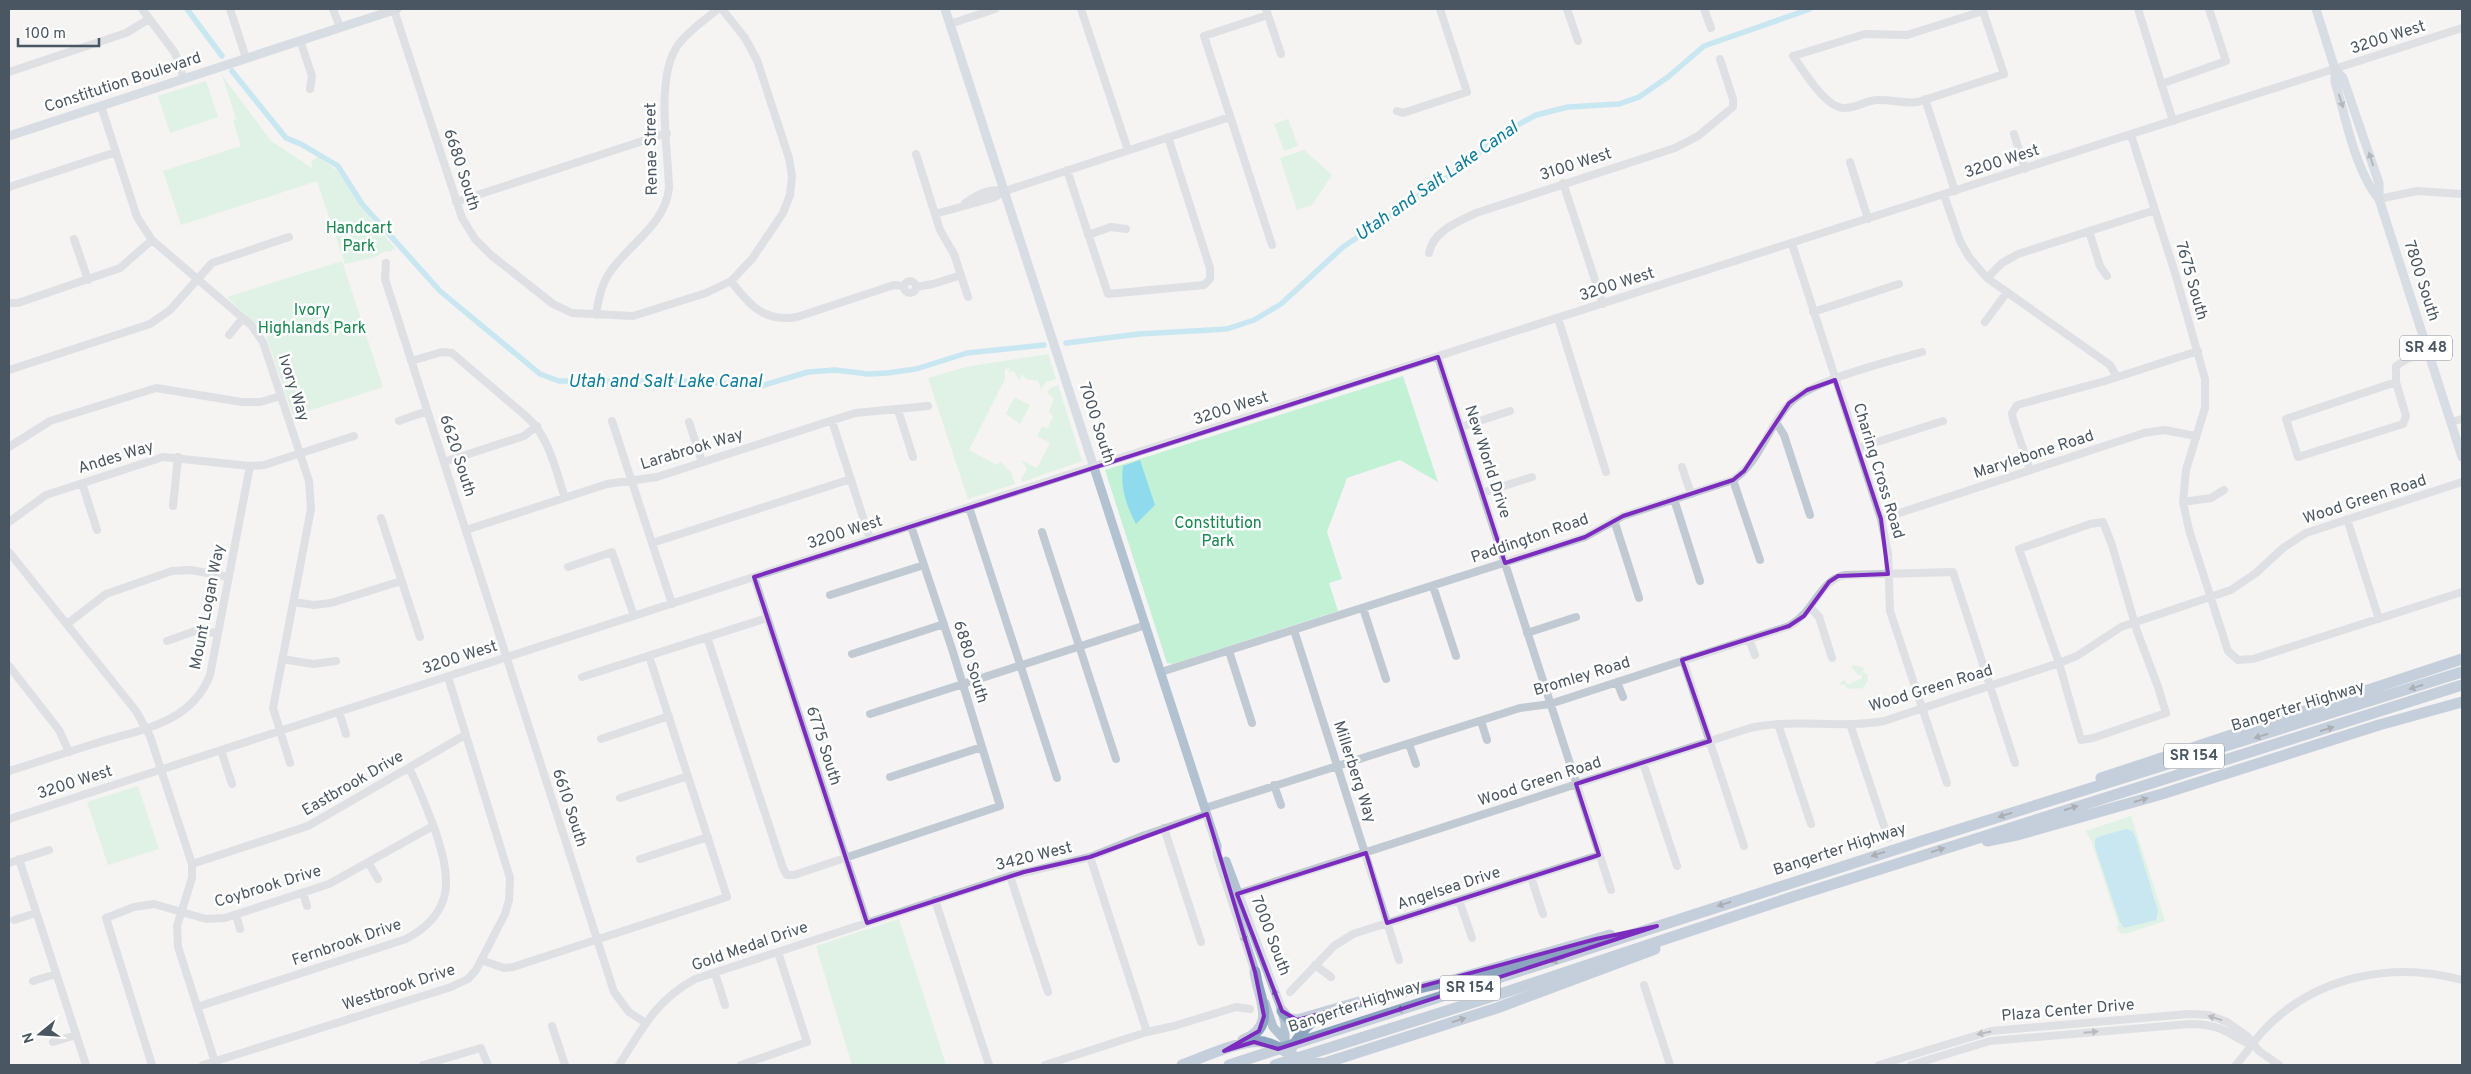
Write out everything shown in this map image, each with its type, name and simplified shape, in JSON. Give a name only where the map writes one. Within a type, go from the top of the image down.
[{"type":"highway","points":[[2037,805],[2114,773],[2462,659]]},
{"type":"highway","name":"Bangerter Highway","points":[[1229,1065],[1657,926],[2462,672]]},
{"type":"highway","name":"Bangerter Highway","points":[[1275,1065],[1792,897],[2462,685]]},
{"type":"highway","points":[[1958,844],[2017,835],[2092,814],[2459,702]]},
{"type":"highway","points":[[1182,1065],[1259,1041],[1268,1043],[1291,1060],[1308,1063],[1326,1063],[1510,1004],[1684,938],[1748,917],[1792,897]]},
{"type":"highway","points":[[1282,1011],[1288,1018],[1297,1020],[1366,1000],[1446,982],[1596,938],[1657,926]]},
{"type":"highway","points":[[1224,1051],[1256,1034],[1262,1026],[1264,1013],[1255,972]]},
{"type":"highway","points":[[1283,1065],[1291,1060],[1306,1027],[1326,1013]]},
{"type":"main road","name":"Constitution Boulevard","points":[[9,136],[395,9]]},
{"type":"main road","name":"7000 South","points":[[945,9],[1095,466],[1273,1027],[1284,1039]]},
{"type":"main road","name":"7800 South","points":[[2316,9],[2336,69],[2335,82],[2360,162],[2368,186],[2379,199],[2462,457]]},
{"type":"main road","name":"7000 South","points":[[1217,846],[1223,853],[1282,1011],[1285,1023],[1284,1039],[1291,1060]]},
{"type":"street","points":[[142,9],[175,53],[184,79]]},
{"type":"street","points":[[230,9],[246,58]]},
{"type":"street","points":[[333,9],[340,28]]},
{"type":"street","name":"6680 South","points":[[395,9],[456,202],[467,229],[478,243],[553,304],[572,313],[620,316],[644,314],[706,293],[731,281]]},
{"type":"street","name":"Renae Street","points":[[596,315],[603,283],[610,271],[654,224],[667,201],[669,188],[665,89],[668,65],[685,37],[718,9]]},
{"type":"street","points":[[722,9],[745,38],[757,60],[789,158],[792,186],[783,213],[752,259],[731,281],[755,309],[762,314],[782,319],[797,317],[894,286],[904,286],[909,292],[914,291],[916,287],[961,276]]},
{"type":"street","points":[[950,24],[995,9]]},
{"type":"street","points":[[1081,9],[1128,150]]},
{"type":"street","points":[[1397,111],[1403,113],[1467,92],[1440,9]]},
{"type":"street","points":[[1568,9],[1578,41]]},
{"type":"street","points":[[1704,9],[1710,28]]},
{"type":"street","points":[[2138,9],[2173,121]]},
{"type":"street","points":[[2161,84],[2226,60],[2209,9]]},
{"type":"street","points":[[1983,10],[2004,74],[1925,99],[1907,103],[1874,100],[1849,108],[1836,107],[1826,100],[1793,56],[1865,34],[1907,35],[1983,10]]},
{"type":"street","points":[[1272,244],[1204,36],[1267,12],[1281,54]]},
{"type":"street","points":[[9,72],[126,33],[149,18]]},
{"type":"street","name":"3200 West","points":[[9,819],[1095,466],[2462,28]]},
{"type":"street","points":[[300,40],[312,76],[310,89]]},
{"type":"street","name":"3100 West","points":[[1430,254],[1434,239],[1461,220],[1494,206],[1686,143],[1730,111],[1734,104],[1720,59]]},
{"type":"street","points":[[1925,99],[1955,191]]},
{"type":"street","name":"Ivory Way","points":[[101,106],[137,217],[152,240],[243,318],[255,330],[263,342],[309,481],[312,501],[273,708],[290,763]]},
{"type":"street","points":[[935,214],[963,204],[977,195],[993,189],[1005,191],[1230,117]]},
{"type":"street","points":[[456,202],[667,134]]},
{"type":"street","points":[[2014,134],[2026,169]]},
{"type":"street","name":"7675 South","points":[[2131,135],[2198,351],[2206,393],[2205,408],[2186,470],[2183,502]]},
{"type":"street","points":[[1067,170],[1108,294],[1199,286],[1208,282],[1211,274],[1210,268],[1168,137]]},
{"type":"street","points":[[9,187],[116,152]]},
{"type":"street","points":[[916,154],[940,230],[954,254],[968,298]]},
{"type":"street","points":[[1850,162],[1868,219]]},
{"type":"street","points":[[1563,183],[1603,304]]},
{"type":"street","points":[[2379,199],[2417,191],[2462,194]]},
{"type":"street","points":[[1944,195],[1960,241],[1969,257],[1987,278],[2110,365],[2117,377]]},
{"type":"street","points":[[1987,278],[2002,263],[2018,254],[2155,210]]},
{"type":"street","points":[[1088,235],[1111,227],[1126,229]]},
{"type":"street","points":[[2089,231],[2100,266],[2108,276]]},
{"type":"street","points":[[9,370],[150,324],[170,310],[208,266],[217,260],[289,237]]},
{"type":"street","points":[[74,239],[88,280]]},
{"type":"street","points":[[9,303],[18,303],[120,268],[152,240]]},
{"type":"street","name":"Charing Cross Road","points":[[1792,244],[1887,539],[1890,611],[1947,783]]},
{"type":"street","name":"6620 South","points":[[386,263],[385,279],[507,657]]},
{"type":"street","points":[[1813,312],[1899,284]]},
{"type":"street","points":[[1985,322],[2006,292]]},
{"type":"street","points":[[229,335],[243,318]]},
{"type":"street","points":[[1558,318],[1606,472]]},
{"type":"street","points":[[411,362],[446,351],[456,354],[537,426],[545,440],[565,498]]},
{"type":"street","points":[[2030,470],[2013,419],[2012,413],[2017,405],[2117,377],[2198,351]]},
{"type":"street","name":"Paddington Road","points":[[1161,672],[1585,537],[1614,520],[1733,480],[1744,471],[1776,422],[1798,396],[1816,385],[1922,352]]},
{"type":"street","points":[[2396,382],[2286,419],[2298,457],[2403,424],[2406,419],[2406,413],[2396,382],[2395,370],[2400,362],[2428,352]]},
{"type":"street","name":"New World Drive","points":[[1438,357],[1611,890]]},
{"type":"street","points":[[9,447],[50,421],[156,388],[247,402],[260,402],[281,396]]},
{"type":"street","name":"Larabrook Way","points":[[466,530],[607,484],[657,477],[868,411],[928,406]]},
{"type":"street","points":[[898,410],[913,457]]},
{"type":"street","points":[[399,421],[428,411]]},
{"type":"street","points":[[1461,427],[1510,411]]},
{"type":"street","points":[[2451,422],[2462,418]]},
{"type":"street","points":[[612,421],[672,604]]},
{"type":"street","points":[[832,421],[870,539]]},
{"type":"street","points":[[1858,448],[1943,421]]},
{"type":"street","points":[[689,422],[702,462]]},
{"type":"street","points":[[1776,422],[1784,435],[1810,515]]},
{"type":"street","points":[[444,462],[524,436],[537,426]]},
{"type":"street","name":"Marylebone Road","points":[[1881,519],[2153,431],[2176,431],[2196,436]]},
{"type":"street","name":"Andes Way","points":[[9,522],[39,498],[153,460],[178,457],[250,466],[264,465],[354,436]]},
{"type":"street","points":[[173,506],[178,457]]},
{"type":"street","name":"Mount Logan Way","points":[[9,771],[147,729],[180,713],[198,699],[210,675],[250,466]]},
{"type":"street","points":[[1682,467],[1691,494]]},
{"type":"street","points":[[1482,493],[1532,478]]},
{"type":"street","points":[[652,543],[850,479]]},
{"type":"street","points":[[1733,480],[1760,560]]},
{"type":"street","name":"Wood Green Road","points":[[1237,894],[1366,854],[1750,728],[1778,724],[1850,724],[1884,721],[2059,664],[2077,656],[2112,631],[2241,585],[2295,539],[2306,532],[2462,482]]},
{"type":"street","points":[[82,483],[97,530]]},
{"type":"street","points":[[2224,490],[2211,498],[2183,502],[2228,651],[2238,660],[2253,659],[2462,592]]},
{"type":"street","points":[[1674,500],[1700,581]]},
{"type":"street","points":[[970,507],[1057,778]]},
{"type":"street","points":[[381,518],[420,637]]},
{"type":"street","points":[[2347,519],[2379,619]]},
{"type":"street","points":[[1614,520],[1639,598]]},
{"type":"street","points":[[2103,522],[2112,545],[2135,622],[2166,713],[2094,738],[2081,740],[2059,664],[2020,549],[2090,524],[2103,522]]},
{"type":"street","name":"6880 South","points":[[845,858],[1000,806],[944,624],[911,526]]},
{"type":"street","points":[[1042,532],[1116,759]]},
{"type":"street","points":[[9,552],[136,711],[147,729],[192,864],[192,878],[177,926],[178,947],[215,1062]]},
{"type":"street","points":[[568,568],[612,552],[634,616]]},
{"type":"street","points":[[830,596],[924,565]]},
{"type":"street","points":[[67,624],[106,594],[172,571],[191,570],[229,577]]},
{"type":"street","name":"Bromley Road","points":[[1206,811],[1274,785],[1337,764],[1409,744],[1520,708],[1550,704],[1789,626],[1804,616],[1826,586],[1838,576],[1953,572],[1990,686]]},
{"type":"street","name":"6775 South","points":[[754,577],[867,923]]},
{"type":"street","points":[[293,602],[323,605],[401,580]]},
{"type":"street","points":[[1433,586],[1456,656]]},
{"type":"street","points":[[1363,608],[1386,679]]},
{"type":"street","points":[[1811,608],[1819,617],[1832,658]]},
{"type":"street","points":[[1527,633],[1576,616]]},
{"type":"street","points":[[582,677],[768,618]]},
{"type":"street","points":[[852,654],[944,624]]},
{"type":"street","points":[[870,714],[1146,625]]},
{"type":"street","name":"Millerberg Way","points":[[1294,630],[1399,960]]},
{"type":"street","points":[[167,641],[194,631],[218,633]]},
{"type":"street","points":[[707,637],[782,868],[787,875],[794,875],[845,858]]},
{"type":"street","points":[[1749,639],[1754,655]]},
{"type":"street","points":[[1229,651],[1252,723]]},
{"type":"street","points":[[481,960],[504,968],[513,967],[727,897],[649,656]]},
{"type":"street","name":"6610 South","points":[[507,657],[614,992],[621,1003],[646,1023]]},
{"type":"street","points":[[282,658],[313,664],[336,661]]},
{"type":"street","points":[[1682,660],[1744,846]]},
{"type":"street","points":[[9,666],[59,730],[69,752]]},
{"type":"street","name":"Westbrook Drive","points":[[203,1065],[451,987],[468,979],[481,960],[505,914],[509,900],[510,878],[507,862],[448,677]]},
{"type":"street","points":[[1617,682],[1623,697]]},
{"type":"street","points":[[1990,686],[2015,763]]},
{"type":"street","points":[[339,712],[346,734]]},
{"type":"street","points":[[601,738],[669,716]]},
{"type":"street","points":[[1481,721],[1487,740]]},
{"type":"street","points":[[1778,724],[1811,824]]},
{"type":"street","points":[[1850,724],[1888,838]]},
{"type":"street","name":"Eastbrook Drive","points":[[192,864],[308,826],[465,734]]},
{"type":"street","points":[[1409,744],[1416,764]]},
{"type":"street","points":[[890,777],[982,747]]},
{"type":"street","points":[[221,750],[232,784]]},
{"type":"street","points":[[1643,763],[1677,866]]},
{"type":"street","name":"Fernbrook Drive","points":[[197,1007],[399,941],[425,927],[439,909],[447,886],[446,864],[421,792],[409,768]]},
{"type":"street","points":[[620,798],[688,776]]},
{"type":"street","points":[[1274,785],[1281,805]]},
{"type":"street","name":"3420 West","points":[[867,923],[1010,876],[1090,858],[1206,811]]},
{"type":"street","name":"Coybrook Drive","points":[[152,1065],[106,918],[134,907],[154,904],[206,919],[236,915],[328,884],[423,829],[433,826]]},
{"type":"street","points":[[1164,828],[1201,942]]},
{"type":"street","points":[[640,859],[708,837]]},
{"type":"street","points":[[9,863],[49,850]]},
{"type":"street","name":"Angelsea Drive","points":[[1290,992],[1334,946],[1347,938],[1387,922],[1599,855]]},
{"type":"street","points":[[1090,858],[1147,1032]]},
{"type":"street","points":[[19,860],[86,1065]]},
{"type":"street","points":[[368,862],[378,879]]},
{"type":"street","points":[[1010,876],[1048,992]]},
{"type":"street","points":[[1530,877],[1543,914]]},
{"type":"street","points":[[303,893],[307,906]]},
{"type":"street","points":[[935,900],[989,1065]]},
{"type":"street","points":[[1460,900],[1472,938]]},
{"type":"street","points":[[14,920],[36,913]]},
{"type":"street","points":[[236,915],[240,929]]},
{"type":"street","name":"Gold Medal Drive","points":[[620,1065],[658,1006],[678,988],[695,979],[867,923]]},
{"type":"street","points":[[740,1065],[807,1042],[778,952]]},
{"type":"street","points":[[1315,965],[1331,977]]},
{"type":"street","points":[[2236,1065],[2263,1030],[2286,1010],[2309,996],[2338,983],[2365,975],[2398,971],[2432,973],[2462,980]]},
{"type":"street","points":[[715,973],[725,1006]]},
{"type":"street","points":[[33,981],[56,974]]},
{"type":"street","points":[[1644,985],[1670,1065]]},
{"type":"street","points":[[1045,1065],[1147,1032],[1174,1026],[1236,1007],[1250,1009]]},
{"type":"street","name":"Plaza Center Drive","points":[[1879,1065],[1991,1031],[2189,1014],[2209,1015],[2227,1022],[2247,1036],[2253,1045],[2279,1065]]},
{"type":"street","name":"Plaza Center Drive","points":[[1911,1065],[1990,1041],[2190,1024],[2209,1025],[2221,1029],[2242,1042],[2253,1045]]},
{"type":"street","points":[[552,1026],[565,1065]]},
{"type":"street","points":[[53,1042],[76,1035]]},
{"type":"street","points":[[423,1065],[481,1048],[488,1065]]},
{"type":"highlighted area","points":[[1438,357],[1505,563],[1585,537],[1623,516],[1733,480],[1744,471],[1789,403],[1807,390],[1835,380],[1881,519],[1888,574],[1838,576],[1829,582],[1804,616],[1789,626],[1682,660],[1710,741],[1576,784],[1599,855],[1387,923],[1366,853],[1237,894],[1282,1011],[1297,1020],[1596,939],[1657,926],[1278,1049],[1254,1042],[1224,1051],[1259,1031],[1264,1016],[1255,972],[1207,814],[1090,857],[1024,872],[867,923],[754,577]]},
{"type":"green space","name":"Handcart Park","points":[[222,75],[271,141],[312,168],[311,162],[318,157],[338,171],[360,206],[395,248],[390,252],[385,251],[375,257],[345,264],[317,181],[181,225],[163,171],[241,146],[233,120],[236,119]]},
{"type":"green space","points":[[206,81],[218,117],[170,133],[158,96]]},
{"type":"green space","points":[[1288,119],[1298,146],[1284,151],[1274,124]]},
{"type":"green space","points":[[1304,150],[1332,175],[1312,205],[1297,210],[1280,158]]},
{"type":"green space","name":"Ivory Highlands Park","points":[[342,261],[383,387],[293,416],[266,335],[227,297]]},
{"type":"green space","points":[[1048,354],[1056,379],[1046,382],[1041,389],[1038,381],[1026,379],[1022,374],[1019,381],[1014,371],[1009,372],[1009,368],[1005,369],[1005,379],[969,450],[997,465],[1001,462],[1012,474],[1015,484],[968,499],[928,378],[966,367]]},
{"type":"green space","name":"Constitution Park","points":[[1403,376],[1438,482],[1400,460],[1347,478],[1327,532],[1342,579],[1329,583],[1338,611],[1173,664],[1167,663],[1105,470]]},
{"type":"green space","points":[[1058,385],[1082,461],[1022,482],[1021,479],[1027,469],[1021,460],[1037,468],[1050,443],[1037,436],[1042,426],[1047,429],[1053,417],[1049,411],[1054,399],[1047,393],[1050,388]]},
{"type":"green space","points":[[1016,398],[1030,405],[1020,424],[1006,414]]},
{"type":"green space","points":[[1853,665],[1864,668],[1863,672],[1867,674],[1868,680],[1863,688],[1847,689],[1846,685],[1839,684],[1844,680],[1848,685],[1862,678],[1862,675],[1858,675],[1851,667]]},
{"type":"green space","points":[[138,786],[159,849],[108,865],[87,802]]},
{"type":"green space","points":[[2131,816],[2165,921],[2125,934],[2120,933],[2116,927],[2119,926],[2092,843],[2086,831]]},
{"type":"green space","points":[[899,919],[946,1065],[852,1065],[816,946]]},
{"type":"water","points":[[1140,460],[1155,505],[1136,524],[1125,496],[1122,474],[1123,466]]},
{"type":"water","points":[[2126,829],[2132,831],[2135,836],[2158,911],[2156,920],[2124,928],[2120,922],[2095,847],[2095,839]]},
{"type":"waterway","name":"Utah and Salt Lake Canal","points":[[187,9],[222,56]]},
{"type":"waterway","name":"Utah and Salt Lake Canal","points":[[1066,343],[1139,334],[1227,329],[1254,320],[1281,304],[1343,247],[1461,168],[1501,134],[1536,115],[1568,107],[1619,104],[1639,97],[1668,77],[1704,46],[1810,9]]},
{"type":"waterway","name":"Utah and Salt Lake Canal","points":[[232,71],[286,138],[301,144],[338,166],[362,204],[440,291],[540,374],[559,381],[689,381],[761,386],[808,372],[835,370],[868,374],[887,373],[916,369],[967,353],[1044,345]]}]
